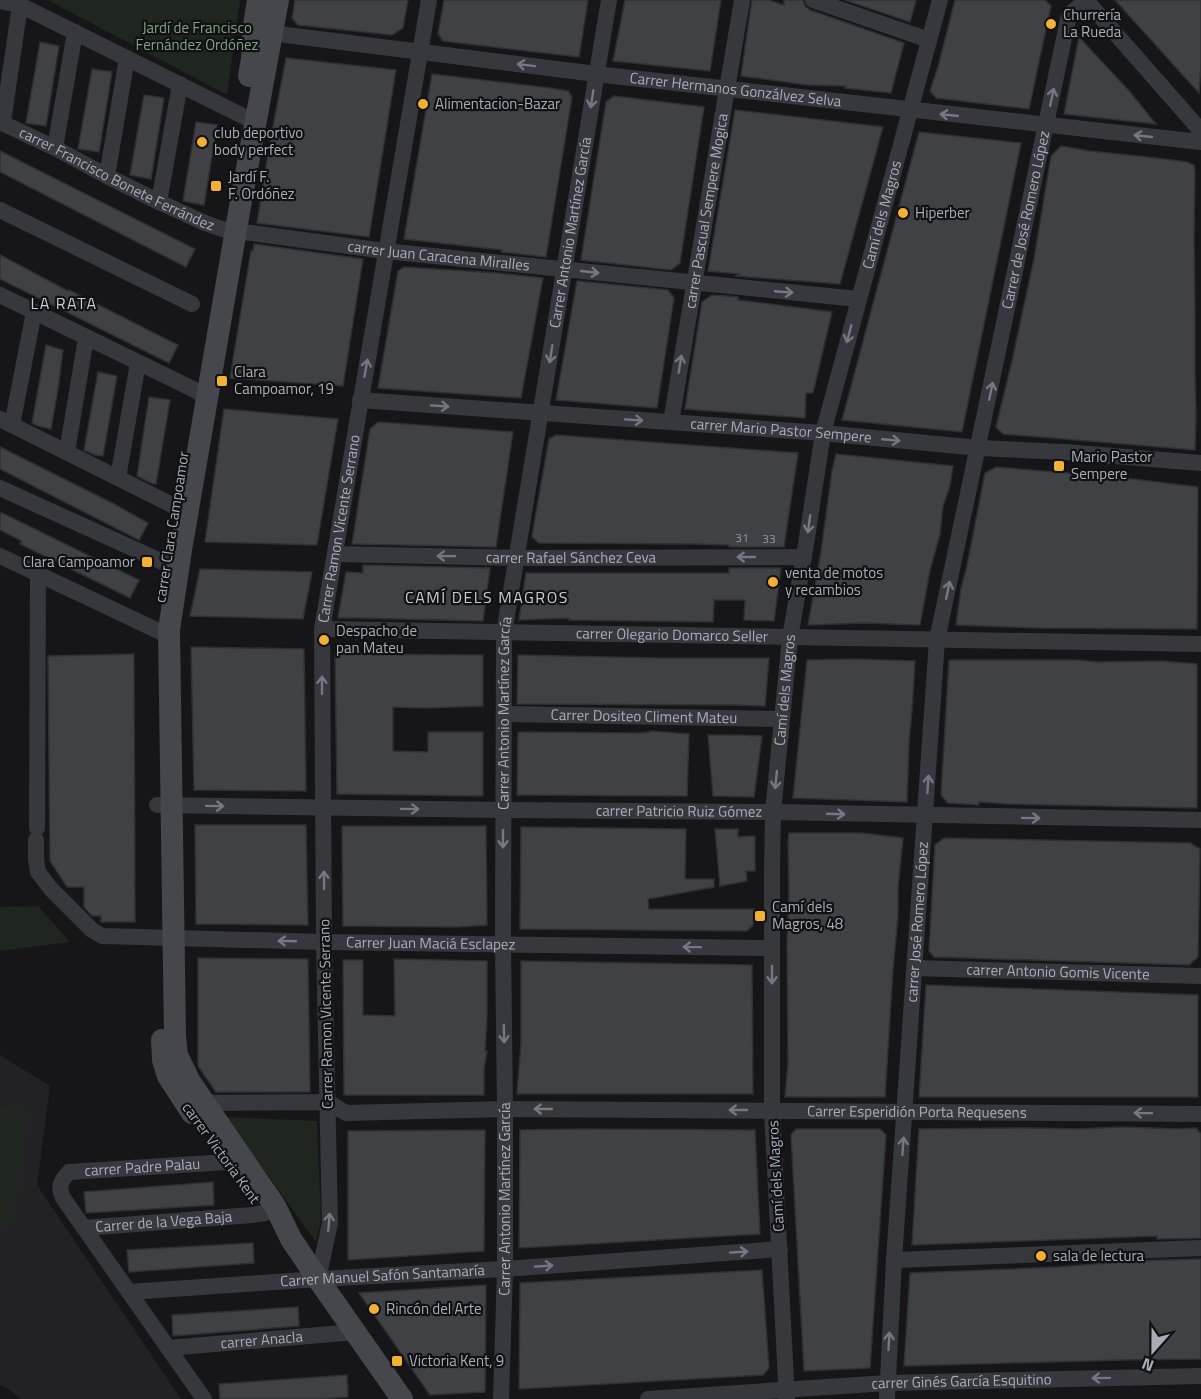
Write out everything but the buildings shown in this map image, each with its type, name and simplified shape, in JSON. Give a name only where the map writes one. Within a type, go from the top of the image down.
[{"type":"street","name":"carrer Clara Campoamor","points":[[248,118],[253,32],[258,0]]},
{"type":"street","name":"carrer Clara Campoamor","points":[[163,633],[181,507],[248,118],[278,0]]},
{"type":"street","name":"Carrer Ramon Vicente Serrano","points":[[318,1279],[330,1223],[324,942],[322,629],[429,0]]},
{"type":"street","name":"Carrer Antonio Martínez García","points":[[501,1399],[505,1269],[502,945],[504,633],[609,0]]},
{"type":"street","name":"carrer Pascual Sempere Mogica","points":[[671,422],[742,0]]},
{"type":"street","points":[[813,0],[929,40]]},
{"type":"street","name":"Camí dels Magros","points":[[787,1395],[772,1111],[772,948],[773,812],[790,637],[823,434],[940,0]]},
{"type":"street","points":[[1086,0],[1201,131]]},
{"type":"street","name":"Carrer de José Romero López","points":[[979,448],[1069,15],[1086,0]]},
{"type":"street","points":[[0,1],[20,5],[248,118]]},
{"type":"street","points":[[1,122],[20,5]]},
{"type":"street","points":[[55,148],[75,32]]},
{"type":"street","name":"Carrer Hermanos Gonzálvez Selva","points":[[271,33],[596,74],[1201,142]]},
{"type":"street","points":[[106,176],[127,58]]},
{"type":"street","points":[[159,202],[180,84]]},
{"type":"street","name":"carrer Francisco Bonete Ferrández","points":[[1,122],[205,224],[229,230]]},
{"type":"street","points":[[0,210],[192,304]]},
{"type":"street","name":"carrer Juan Caracena Miralles","points":[[229,230],[385,251],[858,299]]},
{"type":"street","points":[[0,295],[201,394]]},
{"type":"street","points":[[34,312],[6,422],[181,507]]},
{"type":"street","points":[[67,452],[86,338]]},
{"type":"street","points":[[118,478],[138,363]]},
{"type":"street","name":"carrer Mario Pastor Sempere","points":[[360,400],[1201,464]]},
{"type":"street","name":"carrer José Romero López","points":[[887,1391],[937,640],[979,448]]},
{"type":"street","points":[[0,488],[165,563]]},
{"type":"street","name":"carrer Clara Campoamor","points":[[170,1057],[175,1036],[167,938],[163,633],[165,563],[181,507]]},
{"type":"street","name":"carrer Rafael Sánchez Ceva","points":[[335,554],[517,558],[804,557]]},
{"type":"street","points":[[0,556],[163,633]]},
{"type":"street","name":"Carrer Juan Maciá Esclapez","points":[[38,574],[36,834],[38,872],[51,889],[92,930],[102,936],[324,942],[772,948]]},
{"type":"street","name":"carrer Olegario Domarco Seller","points":[[322,629],[1201,644]]},
{"type":"street","name":"Carrer Dositeo Climent Mateu","points":[[504,714],[782,719]]},
{"type":"street","name":"carrer Patricio Ruiz Gómez","points":[[164,805],[773,812],[1201,820]]},
{"type":"street","name":"carrer Antonio Gomis Vicente","points":[[914,968],[1201,976]]},
{"type":"street","name":"carrer Victoria Kent","points":[[170,1057],[204,1103],[270,1210],[402,1399]]},
{"type":"street","name":"carrer Victoria Kent","points":[[170,1057],[168,1076],[176,1090],[227,1162],[270,1210]]},
{"type":"street","name":"Carrer Esperidión Porta Requesens","points":[[204,1103],[328,1101],[346,1113],[505,1109],[1201,1114]]},
{"type":"street","name":"carrer Padre Palau","points":[[84,1228],[60,1190],[62,1180],[69,1172],[227,1162]]},
{"type":"street","name":"Carrer de la Vega Baja","points":[[84,1228],[270,1210]]},
{"type":"street","points":[[84,1228],[204,1399]]},
{"type":"street","points":[[894,1260],[1201,1248]]},
{"type":"street","name":"Carrer Manuel Safón Santamaría","points":[[129,1292],[505,1269],[780,1249]]},
{"type":"street","name":"carrer Anacla","points":[[168,1348],[356,1332]]},
{"type":"street","name":"carrer Ginés García Esquitino","points":[[648,1399],[887,1391],[1201,1376]]},
{"type":"shaded area","points":[[0,1055],[50,1086],[37,1185],[181,1399],[21,1399],[0,1385]]},
{"type":"green space","name":"Jardí de Francisco Fernández Ordóñez","points":[[48,0],[240,0],[227,95]]},
{"type":"green space","points":[[38,906],[70,942],[0,951],[0,907]]},
{"type":"green space","points":[[0,1106],[29,1110],[12,1228],[0,1226]]},
{"type":"green space","points":[[226,1117],[317,1121],[321,1220],[316,1242]]},
{"type":"place","name":"Churrería La Rueda","points":[[1051,24]]},
{"type":"place","name":"Alimentacion-Bazar","points":[[423,104]]},
{"type":"place","name":"club deportivo body perfect","points":[[202,142]]},
{"type":"place","name":"Jardí F. F. Ordóñez","points":[[216,186]]},
{"type":"place","name":"Hiperber","points":[[903,213]]},
{"type":"place","name":"Clara Campoamor, 19","points":[[222,381]]},
{"type":"place","name":"Mario Pastor Sempere","points":[[1059,466]]},
{"type":"place","name":"Clara Campoamor","points":[[147,562]]},
{"type":"place","name":"venta de motos y recambios","points":[[773,582]]},
{"type":"place","name":"Despacho de pan Mateu","points":[[324,640]]},
{"type":"place","name":"Camí dels Magros, 48","points":[[760,916]]},
{"type":"place","name":"sala de lectura","points":[[1041,1256]]},
{"type":"place","name":"Rincón del Arte","points":[[374,1309]]},
{"type":"place","name":"Victoria Kent, 9","points":[[397,1361]]},
{"type":"district","name":"LA RATA","points":[[64,303]]},
{"type":"district","name":"CAMÍ DELS MAGROS","points":[[487,597]]}]
